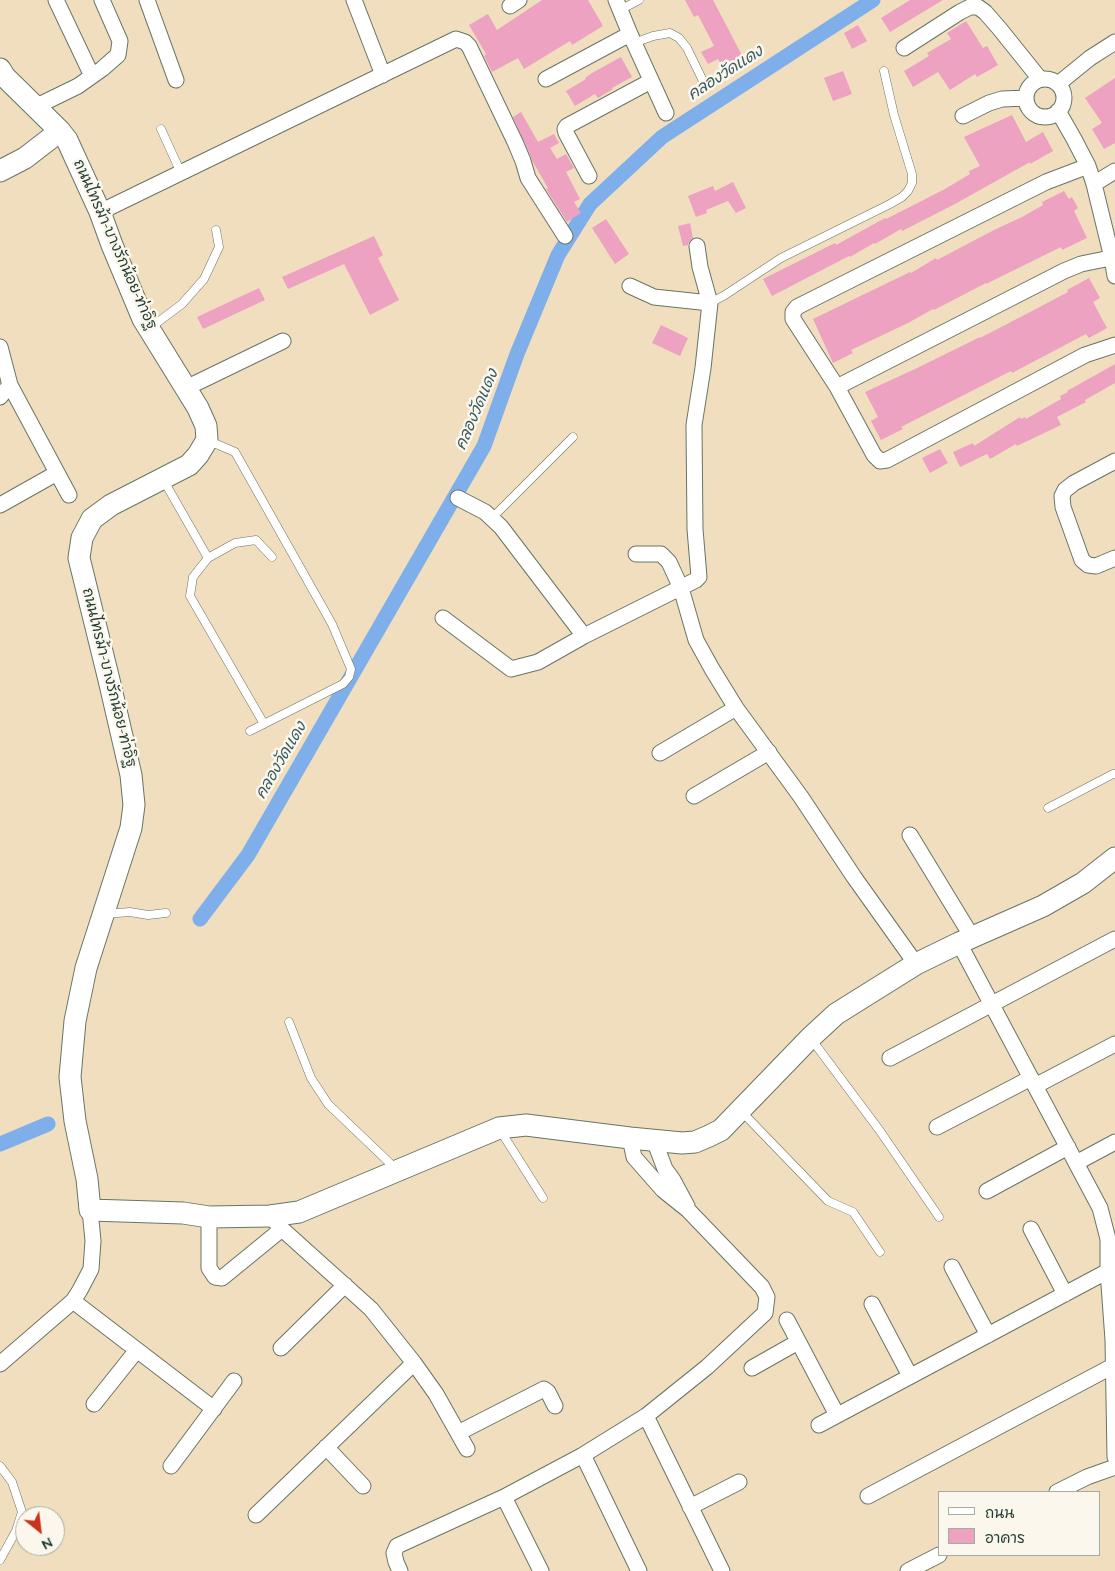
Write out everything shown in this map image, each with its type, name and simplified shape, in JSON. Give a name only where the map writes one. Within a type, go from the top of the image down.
[{"type":"street","points":[[56,0],[92,76]]},
{"type":"street","points":[[35,107],[78,86],[118,55],[120,41],[102,0]]},
{"type":"street","points":[[147,0],[176,80]]},
{"type":"street","points":[[354,0],[383,75]]},
{"type":"street","points":[[618,5],[666,113]]},
{"type":"street","points":[[904,48],[960,12],[978,7],[999,28],[1040,79]]},
{"type":"street","points":[[100,212],[456,39],[465,42],[469,46],[515,142],[528,178],[565,236]]},
{"type":"street","points":[[546,79],[632,39]]},
{"type":"street","points":[[1058,84],[1090,58],[1115,42]]},
{"type":"street","name":"ถนนไทรม้า-บางรักน้อย-ท่าอิฐ","points":[[0,69],[5,77],[67,140],[100,212],[143,319],[198,408],[206,426],[207,440],[189,464],[111,505],[92,519],[82,538],[78,558],[110,680],[131,776],[134,805],[131,828],[86,968],[75,1021],[70,1077],[87,1178],[93,1241],[91,1269],[73,1301],[0,1364]]},
{"type":"street","points":[[1040,79],[1053,80],[1058,84],[1064,95],[1062,106],[1058,111],[1048,116],[1038,115],[1030,108],[1026,98],[1030,86],[1040,79]]},
{"type":"street","points":[[589,176],[565,129],[567,126],[651,80]]},
{"type":"street","points":[[963,116],[989,103],[1002,99],[1026,98]]},
{"type":"street","points":[[1058,111],[1088,166],[1114,258],[1115,276]]},
{"type":"street","points":[[0,171],[25,158],[60,131]]},
{"type":"street","points":[[1088,166],[1046,182],[797,307],[793,312],[793,319],[837,387],[874,454],[880,461],[887,460],[1085,355],[1115,345]]},
{"type":"street","points":[[1094,184],[1115,171]]},
{"type":"street","points":[[443,618],[511,669],[538,662],[584,636],[696,580],[699,576],[694,425],[703,368],[710,303],[700,267],[698,246]]},
{"type":"street","points":[[837,387],[1064,270],[1080,264],[1114,258]]},
{"type":"street","points":[[630,286],[654,297],[710,303]]},
{"type":"street","points":[[186,388],[283,340]]},
{"type":"street","points":[[0,347],[5,386],[69,495]]},
{"type":"street","points":[[0,397],[5,386]]},
{"type":"street","points":[[1115,461],[1074,483],[1065,490],[1062,496],[1063,507],[1082,560],[1088,565],[1096,566],[1115,558]]},
{"type":"street","points":[[0,505],[57,473]]},
{"type":"street","points":[[458,498],[485,512],[501,527],[584,636]]},
{"type":"street","points":[[636,554],[661,554],[670,562],[681,588],[696,640],[712,669],[736,708],[802,797],[854,877],[916,964]]},
{"type":"street","points":[[660,753],[736,708]]},
{"type":"street","points":[[694,796],[769,752]]},
{"type":"street","points":[[910,835],[965,940],[992,1004],[1100,1208],[1111,1238],[1108,1272],[1114,1339],[1115,1457]]},
{"type":"street","points":[[209,1217],[209,1268],[214,1277],[222,1278],[276,1222],[499,1128],[526,1125],[630,1138],[682,1143],[695,1142],[721,1130],[810,1038],[836,1014],[916,964],[1043,906],[1083,883],[1115,858]]},
{"type":"street","points":[[890,1058],[1115,939]]},
{"type":"street","points":[[938,1127],[1115,1044]]},
{"type":"street","points":[[400,1571],[394,1553],[397,1546],[504,1497],[583,1455],[646,1416],[707,1367],[765,1313],[767,1297],[762,1287],[688,1210],[663,1190],[634,1156],[630,1138]]},
{"type":"street","points":[[654,1140],[665,1169],[673,1180],[688,1210]]},
{"type":"street","points":[[1076,1163],[1115,1142]]},
{"type":"street","points":[[987,1192],[1068,1147]]},
{"type":"street","points":[[90,1210],[183,1213],[276,1222],[371,1309],[414,1362],[436,1394],[468,1449]]},
{"type":"street","points":[[1031,1229],[1066,1294]]},
{"type":"street","points":[[952,1267],[988,1335]]},
{"type":"street","points":[[819,1425],[1108,1272]]},
{"type":"street","points":[[281,1348],[345,1285]]},
{"type":"street","points":[[73,1301],[214,1409]]},
{"type":"street","points":[[872,1304],[910,1376]]},
{"type":"street","points":[[787,1320],[837,1415]]},
{"type":"street","points":[[752,1368],[798,1342]]},
{"type":"street","points":[[94,1404],[137,1350]]},
{"type":"street","points":[[256,1515],[414,1362]]},
{"type":"street","points":[[868,1496],[1113,1366]]},
{"type":"street","points":[[171,1466],[234,1381]]},
{"type":"street","points":[[458,1433],[544,1389],[548,1392],[555,1406]]},
{"type":"street","points":[[646,1416],[722,1571]]},
{"type":"street","points":[[326,1447],[362,1486]]},
{"type":"street","points":[[583,1455],[639,1571]]},
{"type":"street","points":[[1059,1491],[1115,1466]]},
{"type":"street","points":[[690,1507],[739,1482]]},
{"type":"street","points":[[504,1497],[541,1571]]},
{"type":"street","points":[[908,1571],[938,1556]]},
{"type":"lane","points":[[618,5],[639,0]]},
{"type":"lane","points":[[632,39],[670,33],[679,38],[687,48],[703,81]]},
{"type":"lane","points":[[710,303],[781,258],[890,204],[908,191],[912,183],[912,174],[894,115],[884,71]]},
{"type":"lane","points":[[161,129],[181,174]]},
{"type":"lane","points":[[150,329],[182,304],[204,279],[219,247],[216,230]]},
{"type":"lane","points":[[492,518],[573,437]]},
{"type":"lane","points":[[207,440],[236,452],[332,624],[351,669],[349,677],[344,684],[250,731]]},
{"type":"lane","points":[[163,479],[208,558]]},
{"type":"lane","points":[[264,724],[190,596],[193,577],[208,558],[235,543],[256,540],[272,557]]},
{"type":"lane","points":[[1048,808],[1115,774]]},
{"type":"lane","points":[[103,914],[130,912],[148,915],[166,912]]},
{"type":"lane","points":[[289,1022],[311,1078],[328,1104],[398,1171]]},
{"type":"lane","points":[[810,1038],[880,1131],[939,1217]]},
{"type":"lane","points":[[741,1110],[828,1201],[853,1212],[880,1252]]},
{"type":"lane","points":[[499,1128],[543,1198]]},
{"type":"lane","points":[[0,1466],[12,1482],[22,1512],[16,1531],[0,1560]]},
{"type":"building","points":[[542,0],[588,0],[603,26],[572,45],[570,41],[524,69],[518,58],[492,72],[484,56],[486,54],[469,25],[488,14],[497,30]]},
{"type":"building","points":[[685,0],[713,0],[746,63],[726,73],[718,59],[708,64],[701,52],[714,46],[698,15],[694,17]]},
{"type":"building","points":[[910,0],[943,0],[890,32],[881,18]]},
{"type":"building","points":[[966,21],[983,48],[987,46],[998,65],[977,77],[975,74],[950,90],[938,72],[913,87],[904,71],[929,56],[927,53],[951,39],[947,33]]},
{"type":"building","points":[[858,25],[867,41],[852,49],[844,33]]},
{"type":"building","points":[[621,57],[632,77],[598,98],[595,94],[575,106],[566,91],[586,79],[592,73]]},
{"type":"building","points":[[843,71],[852,94],[833,101],[824,78]]},
{"type":"building","points":[[1115,78],[1115,143],[1104,149],[1092,129],[1102,123],[1085,98]]},
{"type":"building","points":[[521,112],[538,142],[554,134],[559,143],[550,148],[557,159],[566,154],[574,168],[566,172],[580,199],[574,202],[581,213],[567,222],[546,189],[548,188],[533,162],[513,117]]},
{"type":"building","points":[[1012,115],[1026,142],[1043,132],[1053,151],[955,204],[902,231],[901,229],[772,296],[763,279],[835,243],[836,245],[885,218],[945,189],[970,174],[969,171],[980,166],[964,137]]},
{"type":"building","points":[[733,182],[746,208],[736,213],[728,201],[706,210],[707,213],[696,217],[688,196],[713,186],[715,191]]},
{"type":"building","points":[[1064,191],[1069,199],[1072,197],[1078,208],[1074,211],[1087,238],[1062,250],[1061,247],[933,309],[851,350],[853,353],[833,363],[813,319],[911,273],[936,258],[937,260],[1022,217],[1043,205],[1042,202]]},
{"type":"building","points":[[606,219],[629,254],[615,264],[592,228]]},
{"type":"building","points":[[690,223],[693,238],[688,245],[683,246],[678,226]]},
{"type":"building","points":[[374,236],[383,255],[378,258],[399,300],[370,315],[344,264],[288,289],[282,277]]},
{"type":"building","points":[[1089,278],[1100,298],[1093,302],[1107,328],[1089,338],[1086,334],[1012,373],[1011,371],[901,427],[903,429],[881,440],[871,421],[878,417],[865,392],[980,338],[1068,292],[1067,290]]},
{"type":"building","points":[[259,288],[265,300],[203,329],[197,317]]},
{"type":"building","points":[[661,325],[688,338],[680,356],[652,343]]},
{"type":"building","points":[[1115,364],[1115,383],[1085,400],[1086,402],[1057,417],[1061,425],[1017,446],[1016,444],[990,459],[987,454],[960,467],[953,452],[973,443],[974,446],[1020,417],[1021,419],[1025,417],[1026,419],[1061,399],[1060,396],[1067,391]]},
{"type":"building","points":[[940,449],[948,463],[930,473],[922,458]]},
{"type":"waterway","name":"คลองวัดแดง","points":[[200,919],[248,855],[484,446],[517,354],[558,255],[590,204],[662,137],[873,0]]},
{"type":"waterway","name":"คลองวัดแดง","points":[[0,1144],[48,1124]]}]
